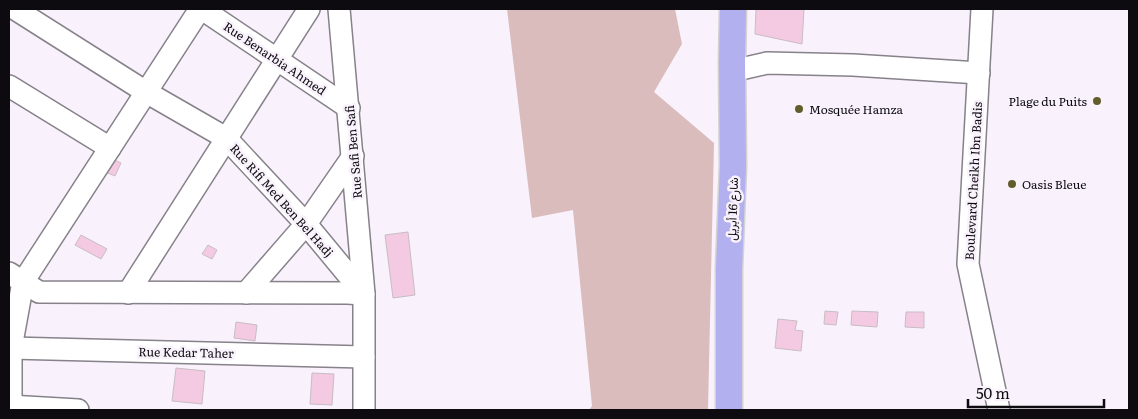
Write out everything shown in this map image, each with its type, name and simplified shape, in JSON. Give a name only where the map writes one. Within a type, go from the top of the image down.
[{"type":"main road","name":"شارع 16 أبريل","points":[[729,410],[729,269],[734,166],[733,9]]},
{"type":"street","name":"Rue Rifi Med Ben Bel Hadj","points":[[15,9],[146,92],[226,138],[306,224],[364,294]]},
{"type":"street","points":[[78,410],[10,408],[10,348],[16,277],[110,148],[201,9]]},
{"type":"street","name":"Rue Benarbia Ahmed","points":[[201,9],[349,108]]},
{"type":"street","points":[[128,293],[309,9]]},
{"type":"street","name":"Rue Safi Ben Safi","points":[[339,9],[354,156],[364,294]]},
{"type":"street","name":"Boulevard Cheikh Ibn Badis","points":[[982,9],[968,264],[999,410]]},
{"type":"street","points":[[732,71],[767,63],[853,64],[978,73]]},
{"type":"street","points":[[9,86],[110,148]]},
{"type":"street","points":[[246,293],[306,224],[354,156]]},
{"type":"street","points":[[16,277],[39,292],[364,294],[364,410]]},
{"type":"street","name":"Rue Kedar Taher","points":[[10,348],[364,356]]},
{"type":"shaded area","points":[[507,9],[675,9],[682,44],[654,92],[714,143],[708,410],[589,410],[592,406],[573,210],[532,218]]},
{"type":"building","points":[[756,9],[804,9],[802,44],[755,34]]},
{"type":"building","points":[[104,155],[121,163],[115,176],[98,169]]},
{"type":"building","points":[[408,232],[415,295],[393,298],[385,235]]},
{"type":"building","points":[[81,235],[107,249],[101,259],[75,245]]},
{"type":"building","points":[[208,245],[217,250],[212,259],[202,254]]},
{"type":"building","points":[[825,311],[838,312],[836,325],[824,324]]},
{"type":"building","points":[[852,311],[878,312],[877,327],[851,325]]},
{"type":"building","points":[[906,312],[924,312],[924,328],[905,327]]},
{"type":"building","points":[[778,319],[797,321],[795,330],[803,331],[801,351],[775,348]]},
{"type":"building","points":[[236,322],[257,325],[255,341],[234,338]]},
{"type":"building","points":[[176,368],[205,371],[202,404],[172,401]]},
{"type":"building","points":[[312,373],[334,374],[332,405],[310,404]]},
{"type":"place","name":"Plage du Puits","points":[[1097,101]]},
{"type":"place","name":"Mosquée Hamza","points":[[799,109]]},
{"type":"place","name":"Oasis Bleue","points":[[1012,184]]}]
